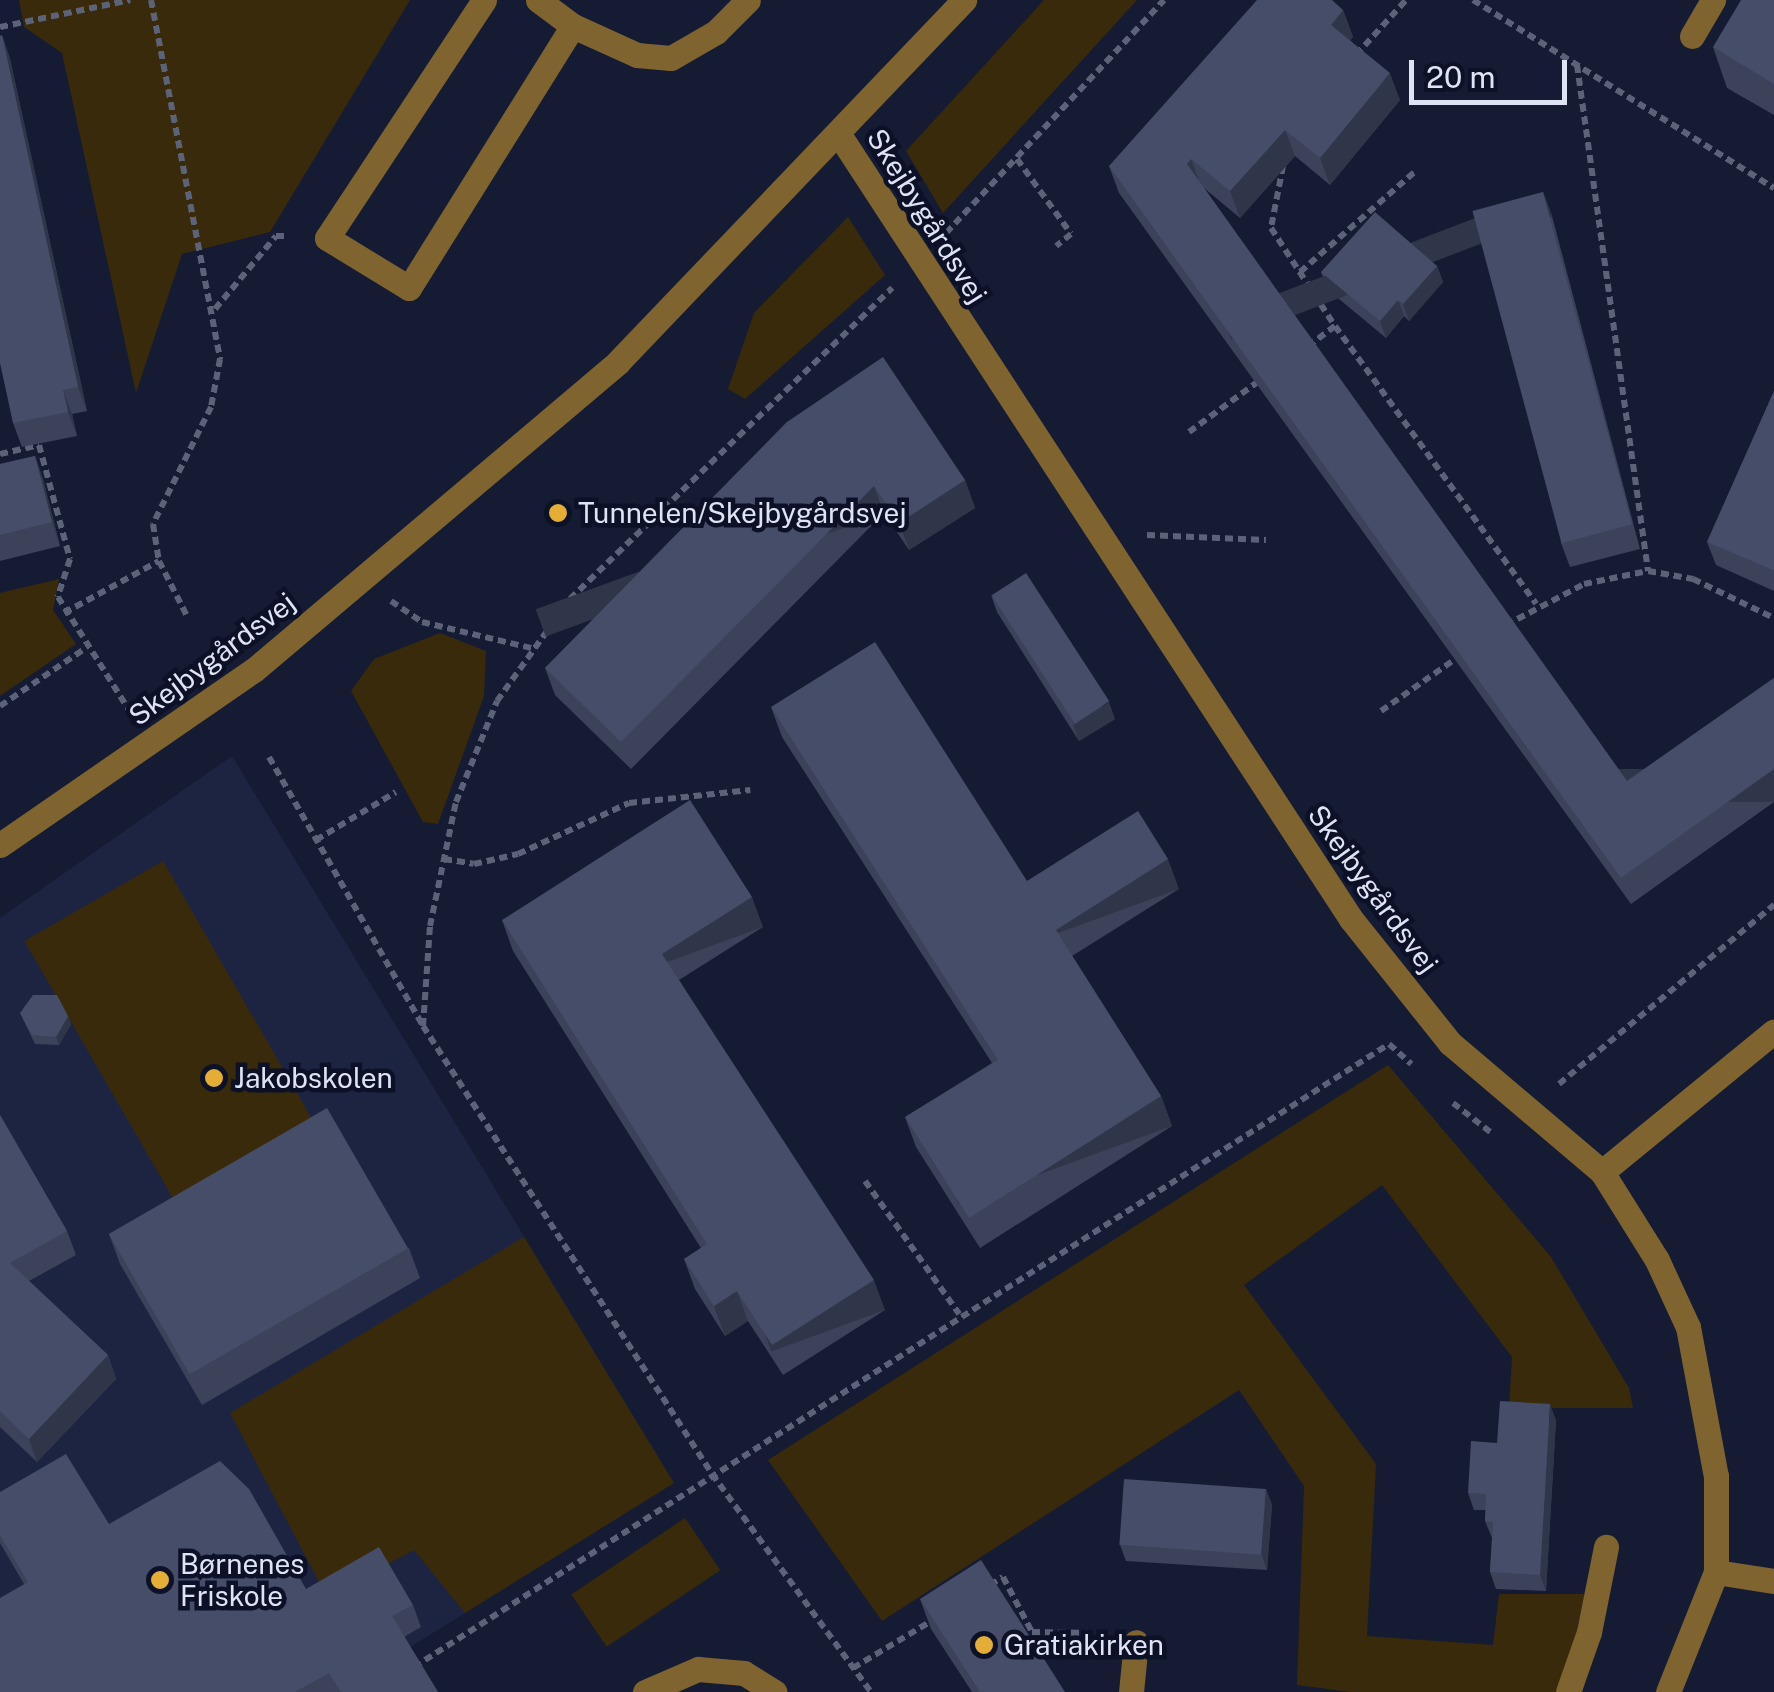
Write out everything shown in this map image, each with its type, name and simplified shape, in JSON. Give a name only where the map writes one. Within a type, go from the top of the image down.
[{"type":"street","points":[[484,0],[328,238],[408,288],[573,26]]},
{"type":"street","points":[[538,0],[573,26],[637,56],[671,58],[716,32],[748,0]]},
{"type":"street","name":"Skejbygårdsvej","points":[[0,845],[254,670],[604,375],[840,136],[964,0]]},
{"type":"street","points":[[1692,36],[1714,0]]},
{"type":"street","name":"Skejbygårdsvej","points":[[840,136],[1351,919],[1450,1043],[1602,1172],[1688,1327],[1714,1458],[1716,1572],[1668,1692]]},
{"type":"street","points":[[1602,1172],[1774,1031]]},
{"type":"street","points":[[1568,1692],[1589,1632],[1606,1548]]},
{"type":"street","points":[[1716,1572],[1774,1581]]},
{"type":"street","points":[[1131,1692],[1136,1642]]},
{"type":"street","points":[[645,1692],[698,1669],[744,1673],[774,1692]]},
{"type":"path","points":[[0,27],[130,0]]},
{"type":"path","points":[[150,0],[215,310],[220,358],[211,407],[153,524],[159,561],[188,618]]},
{"type":"path","points":[[423,1026],[430,926],[456,802],[498,701],[570,598],[919,262],[1164,0]]},
{"type":"path","points":[[1347,65],[1406,0]]},
{"type":"path","points":[[1473,0],[1774,188]]},
{"type":"path","points":[[1577,65],[1648,572]]},
{"type":"path","points":[[1293,154],[1282,168],[1271,228],[1335,326],[1536,604]]},
{"type":"path","points":[[1017,159],[1071,234],[1056,246]]},
{"type":"path","points":[[1300,272],[1417,170]]},
{"type":"path","points":[[215,310],[276,236],[328,238]]},
{"type":"path","points":[[1306,347],[1335,326]]},
{"type":"path","points":[[1188,432],[1276,368]]},
{"type":"path","points":[[0,454],[39,445],[70,559],[58,597],[86,648],[151,742]]},
{"type":"path","points":[[1138,535],[1266,540]]},
{"type":"path","points":[[64,612],[159,561]]},
{"type":"path","points":[[1490,636],[1536,604],[1584,584],[1648,572],[1693,579],[1774,618]]},
{"type":"path","points":[[422,622],[535,648]]},
{"type":"path","points":[[1381,711],[1474,646]]},
{"type":"path","points":[[0,706],[86,648]]},
{"type":"path","points":[[269,757],[423,1026],[712,1474],[871,1692]]},
{"type":"path","points":[[444,859],[474,864],[518,854],[629,803],[750,790]]},
{"type":"path","points":[[316,840],[396,792]]},
{"type":"path","points":[[1445,1096],[1492,1136],[1774,905]]},
{"type":"path","points":[[407,1671],[958,1314],[1389,1044],[1417,1070]]},
{"type":"path","points":[[865,1181],[958,1314]]},
{"type":"path","points":[[986,1587],[1003,1577],[1032,1632],[1089,1632],[1136,1642]]},
{"type":"path","points":[[852,1668],[936,1618]]},
{"type":"shaded area","points":[[19,0],[410,0],[270,232],[182,254],[136,393],[62,53],[24,27]]},
{"type":"shaded area","points":[[1044,0],[1137,0],[943,213],[906,151]]},
{"type":"shaded area","points":[[848,217],[885,275],[745,399],[728,389],[754,313]]},
{"type":"shaded area","points":[[59,579],[53,610],[76,644],[0,696],[0,593]]},
{"type":"shaded area","points":[[440,633],[486,651],[484,696],[438,824],[423,822],[351,691],[374,659]]},
{"type":"shaded area","name":"Jakobskolen","points":[[232,756],[674,1483],[338,1692],[0,1692],[0,918]]},
{"type":"shaded area","points":[[163,861],[313,1121],[174,1201],[24,941]]},
{"type":"shaded area","points":[[1388,1065],[1551,1257],[1629,1388],[1633,1408],[1509,1408],[1512,1357],[1382,1185],[1244,1285],[1376,1464],[1367,1636],[1493,1645],[1499,1594],[1585,1594],[1570,1661],[1555,1692],[1351,1692],[1297,1685],[1304,1486],[1239,1390],[882,1621],[768,1460]]},
{"type":"shaded area","points":[[524,1237],[674,1483],[465,1613],[414,1550],[327,1597],[230,1413]]},
{"type":"shaded area","points":[[685,1518],[720,1570],[607,1647],[571,1595]]},
{"type":"building","points":[[1257,0],[1332,0],[1343,10],[1331,25],[1390,73],[1320,158],[1285,130],[1230,191],[1191,159],[1187,164],[1627,781],[1774,678],[1774,769],[1621,878],[1109,166]]},
{"type":"building","points":[[1741,0],[1774,0],[1774,84],[1713,47]]},
{"type":"building","points":[[2,35],[78,387],[63,390],[68,412],[13,423],[0,363]]},
{"type":"building","points":[[1543,192],[1632,524],[1562,543],[1472,211]]},
{"type":"building","points":[[1375,212],[1437,266],[1403,304],[1398,300],[1380,321],[1321,272]]},
{"type":"building","points":[[883,357],[965,480],[899,523],[874,486],[621,742],[545,668],[787,422]]},
{"type":"building","points":[[1774,391],[1774,569],[1773,570],[1707,542]]},
{"type":"building","points":[[35,456],[52,522],[0,535],[0,464]]},
{"type":"building","points":[[1026,573],[1109,701],[1075,724],[992,595]]},
{"type":"building","points":[[875,642],[1027,881],[1138,811],[1168,859],[1056,930],[1161,1096],[969,1218],[905,1117],[998,1060],[771,707]]},
{"type":"building","points":[[690,800],[752,897],[662,954],[874,1280],[772,1345],[737,1291],[714,1306],[684,1259],[707,1244],[502,920]]},
{"type":"building","points":[[33,995],[57,995],[68,1016],[56,1037],[32,1035],[20,1013]]},
{"type":"building","points":[[327,1108],[408,1248],[190,1374],[109,1234]]},
{"type":"building","points":[[0,1115],[67,1231],[10,1263],[108,1355],[29,1439],[0,1411]]},
{"type":"building","points":[[1500,1401],[1550,1404],[1540,1575],[1490,1572],[1493,1522],[1485,1521],[1486,1494],[1468,1493],[1471,1441],[1497,1443]]},
{"type":"building","points":[[66,1454],[109,1524],[220,1461],[249,1489],[306,1589],[379,1547],[413,1605],[392,1616],[438,1692],[341,1692],[329,1673],[295,1692],[0,1692],[0,1598],[28,1582],[0,1535],[0,1492]]},
{"type":"building","points":[[1124,1479],[1266,1489],[1261,1555],[1119,1545]]},
{"type":"building","name":"Gratiakirken","points":[[981,1560],[1065,1692],[980,1692],[920,1599]]},
{"type":"place","name":"Tunnelen/Skejbygårdsvej","points":[[558,513]]},
{"type":"place","name":"Jakobskolen","points":[[214,1078]]},
{"type":"place","name":"Børnenes Friskole","points":[[160,1580]]},
{"type":"place","name":"Gratiakirken","points":[[984,1645]]}]
